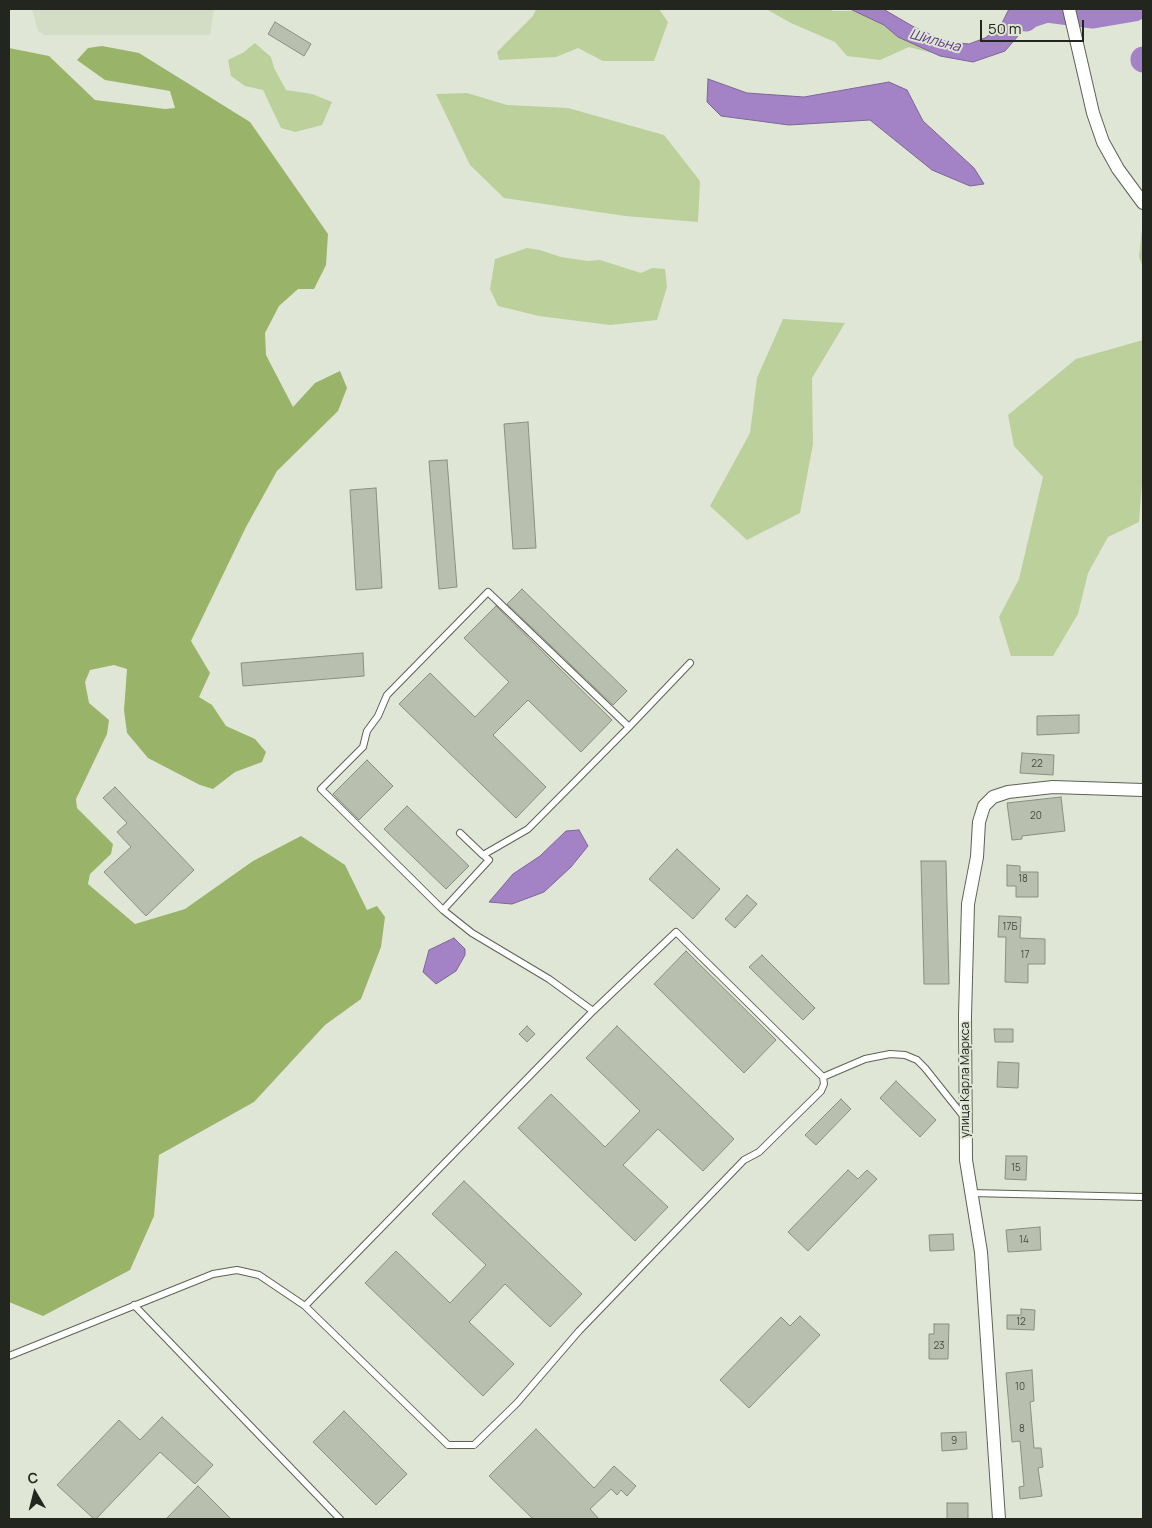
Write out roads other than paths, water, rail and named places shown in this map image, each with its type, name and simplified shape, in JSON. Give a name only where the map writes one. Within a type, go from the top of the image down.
[{"type":"street","points":[[1069,9],[1092,114],[1103,142],[1118,169],[1143,203]]},
{"type":"street","name":"улица Карла Маркса","points":[[999,1519],[981,1252],[966,1160],[965,1016],[968,904],[977,857],[979,822],[984,806],[993,797],[1008,792],[1053,787],[1143,790]]},
{"type":"lane","points":[[593,1010],[549,979],[472,933],[443,910],[321,789],[362,747],[367,732],[378,716],[387,695],[488,592],[629,727]]},
{"type":"lane","points":[[483,855],[528,829],[690,663]]},
{"type":"lane","points":[[443,910],[489,860],[460,833]]},
{"type":"lane","points":[[9,1356],[213,1274],[237,1270],[259,1274],[305,1306],[448,1445],[474,1445],[517,1403],[579,1331],[744,1160],[759,1152],[821,1092],[824,1084],[823,1077],[676,932],[593,1010],[305,1306]]},
{"type":"lane","points":[[823,1077],[865,1059],[890,1054],[905,1055],[917,1060],[925,1068],[966,1119]]},
{"type":"lane","points":[[970,1193],[1143,1197]]},
{"type":"lane","points":[[134,1305],[340,1519]]},
{"type":"water","points":[[850,9],[883,9],[914,27],[947,42],[969,44],[985,38],[1000,27],[1009,9],[1058,9],[1059,14],[1038,13],[1005,51],[973,62],[940,56],[898,37],[884,25]]},
{"type":"water","points":[[708,79],[747,93],[804,97],[889,82],[907,90],[923,121],[974,168],[984,184],[970,186],[932,170],[870,120],[789,125],[721,116],[707,102]]},
{"type":"water","points":[[579,830],[588,846],[571,867],[544,892],[512,904],[489,902],[513,874],[540,856],[566,831]]},
{"type":"water","points":[[454,938],[465,949],[465,955],[456,971],[436,984],[423,972],[429,950]]},
{"type":"waterway","name":"Шильна","points":[[1026,19],[1029,16],[1047,10],[1093,16],[1134,9]]}]
